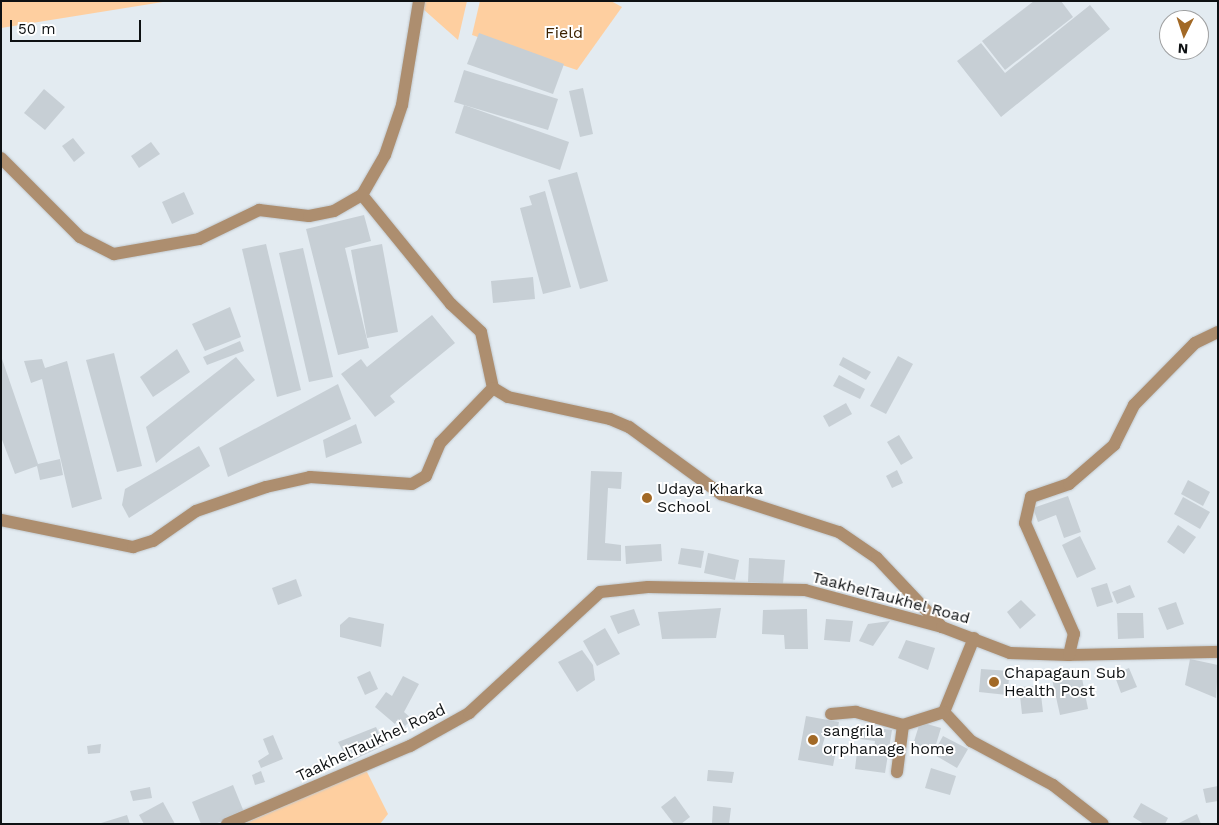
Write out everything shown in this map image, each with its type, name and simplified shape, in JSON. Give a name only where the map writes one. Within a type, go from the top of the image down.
[{"type":"street","points":[[1,158],[80,237],[114,254],[198,239],[244,213],[273,210],[309,216],[334,210],[362,195],[385,155],[402,105],[419,1]]},
{"type":"street","points":[[362,195],[451,304],[481,332],[493,388],[508,397],[610,419],[629,427],[721,494],[839,532],[878,558],[942,626]]},
{"type":"street","points":[[1069,655],[1074,634],[1025,523],[1031,497],[1069,484],[1114,445],[1134,404],[1195,343],[1218,332]]},
{"type":"street","points":[[1,520],[133,547],[153,541],[196,511],[292,481],[310,477],[412,484],[426,476],[440,443],[493,388]]},
{"type":"street","name":"TaakhelTaukhel Road","points":[[227,824],[410,746],[469,714],[600,592],[648,586],[805,590],[942,626],[1010,653],[1069,655],[1218,652]]},
{"type":"street","points":[[944,712],[974,638]]},
{"type":"street","points":[[831,714],[856,712],[903,725],[944,712]]},
{"type":"street","points":[[944,712],[971,741],[1053,785],[1103,824]]},
{"type":"street","points":[[897,772],[903,725]]},
{"type":"green space","points":[[1,1],[169,1],[1,28]]},
{"type":"green space","points":[[414,1],[467,1],[458,40]]},
{"type":"green space","name":"Field","points":[[480,1],[611,1],[622,7],[577,70],[472,35]]},
{"type":"green space","points":[[366,770],[388,814],[380,824],[243,824]]},
{"type":"building","points":[[1034,1],[1061,1],[1073,17],[1005,70],[982,41]]},
{"type":"building","points":[[1090,5],[1110,29],[1001,117],[957,61],[981,43],[1005,73]]},
{"type":"building","points":[[479,33],[564,64],[553,94],[467,64]]},
{"type":"building","points":[[464,70],[558,99],[548,130],[454,102]]},
{"type":"building","points":[[583,88],[593,134],[580,137],[569,91]]},
{"type":"building","points":[[44,89],[65,107],[45,130],[24,113]]},
{"type":"building","points":[[464,105],[569,142],[560,170],[455,133]]},
{"type":"building","points":[[73,138],[85,153],[74,162],[62,146]]},
{"type":"building","points":[[151,142],[160,154],[139,168],[131,156]]},
{"type":"building","points":[[577,172],[608,281],[580,289],[548,180]]},
{"type":"building","points":[[545,191],[571,287],[543,294],[520,208],[532,205],[529,196]]},
{"type":"building","points":[[184,192],[194,214],[172,224],[162,202]]},
{"type":"building","points":[[364,215],[371,241],[345,248],[369,348],[338,355],[306,229]]},
{"type":"building","points":[[266,244],[301,390],[277,397],[242,249]]},
{"type":"building","points":[[382,244],[398,332],[367,338],[351,250]]},
{"type":"building","points":[[303,248],[333,377],[309,382],[279,253]]},
{"type":"building","points":[[533,277],[535,299],[493,303],[491,281]]},
{"type":"building","points":[[230,307],[241,337],[205,351],[192,324]]},
{"type":"building","points":[[432,315],[455,343],[390,396],[395,402],[375,417],[341,374],[361,359],[367,367]]},
{"type":"building","points":[[240,341],[244,351],[207,365],[203,357]]},
{"type":"building","points":[[177,349],[190,372],[153,397],[140,377]]},
{"type":"building","points":[[114,353],[142,466],[117,472],[86,360]]},
{"type":"building","points":[[1,356],[38,464],[60,459],[63,475],[40,480],[37,466],[15,474],[1,437]]},
{"type":"building","points":[[898,356],[913,364],[886,414],[870,406]]},
{"type":"building","points":[[236,357],[255,380],[156,463],[146,427]]},
{"type":"building","points":[[843,357],[871,372],[866,380],[839,365]]},
{"type":"building","points":[[42,359],[45,368],[67,361],[102,499],[72,508],[42,379],[31,383],[24,361]]},
{"type":"building","points":[[839,375],[865,389],[860,399],[833,386]]},
{"type":"building","points":[[338,384],[351,419],[228,477],[219,448]]},
{"type":"building","points":[[846,403],[852,414],[829,427],[823,416]]},
{"type":"building","points":[[356,424],[362,443],[326,458],[323,440]]},
{"type":"building","points":[[899,435],[913,458],[901,465],[887,442]]},
{"type":"building","points":[[199,446],[210,466],[129,518],[122,505],[125,489]]},
{"type":"building","points":[[897,470],[903,483],[892,488],[886,476]]},
{"type":"building","points":[[591,471],[622,472],[621,489],[608,488],[605,543],[621,545],[621,561],[587,560]]},
{"type":"building","points":[[1188,480],[1210,492],[1203,506],[1181,494]]},
{"type":"building","points":[[1068,496],[1081,532],[1064,538],[1056,515],[1038,522],[1033,508]]},
{"type":"building","points":[[1183,497],[1210,512],[1200,529],[1174,514]]},
{"type":"building","points":[[1178,525],[1196,537],[1184,554],[1167,542]]},
{"type":"building","points":[[1080,536],[1096,569],[1077,578],[1062,545]]},
{"type":"building","points":[[661,544],[662,561],[626,564],[625,546]]},
{"type":"building","points":[[681,548],[704,551],[701,568],[678,564]]},
{"type":"building","points":[[708,553],[739,560],[735,580],[704,573]]},
{"type":"building","points":[[749,558],[785,560],[783,584],[748,582]]},
{"type":"building","points":[[296,579],[302,596],[278,605],[272,588]]},
{"type":"building","points":[[1107,583],[1113,602],[1097,607],[1091,588]]},
{"type":"building","points":[[1130,585],[1135,597],[1117,604],[1112,592]]},
{"type":"building","points":[[1021,600],[1036,615],[1020,629],[1007,612]]},
{"type":"building","points":[[1176,602],[1184,624],[1167,630],[1158,608]]},
{"type":"building","points":[[721,608],[716,638],[662,639],[658,612]]},
{"type":"building","points":[[634,609],[640,625],[618,634],[610,616]]},
{"type":"building","points":[[807,609],[808,649],[785,649],[784,635],[762,634],[763,610]]},
{"type":"building","points":[[1117,613],[1143,613],[1144,638],[1118,639]]},
{"type":"building","points":[[349,617],[384,624],[381,647],[340,637],[340,625]]},
{"type":"building","points":[[826,619],[853,621],[850,642],[824,640]]},
{"type":"building","points":[[890,621],[873,646],[859,641],[868,624]]},
{"type":"building","points":[[605,628],[620,654],[597,666],[583,641]]},
{"type":"building","points":[[906,640],[935,648],[928,670],[898,658]]},
{"type":"building","points":[[582,650],[593,665],[595,680],[577,692],[558,662]]},
{"type":"building","points":[[1190,659],[1218,665],[1216,698],[1185,685]]},
{"type":"building","points":[[1129,668],[1137,687],[1121,693],[1114,674]]},
{"type":"building","name":"Chapagaun Sub Health Post","points":[[981,669],[1010,671],[1007,695],[979,692]]},
{"type":"building","points":[[370,671],[378,689],[365,695],[357,677]]},
{"type":"building","points":[[1081,673],[1088,709],[1060,715],[1052,679]]},
{"type":"building","points":[[403,676],[419,684],[404,712],[412,719],[405,726],[398,719],[395,724],[375,707],[386,692],[392,696]]},
{"type":"building","points":[[1040,686],[1043,712],[1022,714],[1019,687]]},
{"type":"building","name":"sangrila orphanage home","points":[[806,716],[839,722],[837,733],[827,730],[822,747],[836,750],[833,766],[798,760]]},
{"type":"building","points":[[920,722],[941,728],[933,754],[912,748]]},
{"type":"building","points":[[862,726],[892,730],[885,773],[855,769],[857,752],[873,755],[875,741],[860,739]]},
{"type":"building","points":[[376,727],[385,745],[349,762],[338,742]]},
{"type":"building","points":[[273,735],[283,759],[261,768],[258,761],[269,754],[263,739]]},
{"type":"building","points":[[943,736],[968,749],[957,768],[933,754]]},
{"type":"building","points":[[101,744],[100,753],[88,754],[87,746]]},
{"type":"building","points":[[931,768],[956,776],[950,795],[925,788]]},
{"type":"building","points":[[708,770],[734,772],[732,783],[707,781]]},
{"type":"building","points":[[261,771],[265,782],[255,785],[252,775]]},
{"type":"building","points":[[233,785],[244,812],[215,824],[201,824],[192,802]]},
{"type":"building","points":[[1218,786],[1218,801],[1206,803],[1203,789]]},
{"type":"building","points":[[150,787],[152,798],[133,801],[130,791]]},
{"type":"building","points":[[675,796],[690,817],[681,824],[674,824],[661,807]]},
{"type":"building","points":[[163,802],[175,824],[144,824],[139,815]]},
{"type":"building","points":[[1141,803],[1168,818],[1165,824],[1144,824],[1133,817]]},
{"type":"building","points":[[713,806],[731,808],[729,824],[712,823]]},
{"type":"building","points":[[1197,814],[1201,824],[1177,824]]},
{"type":"building","points":[[127,815],[130,824],[101,824],[101,823]]},
{"type":"place","name":"Udaya Kharka School","points":[[647,498]]},
{"type":"place","name":"Chapagaun Sub Health Post","points":[[994,682]]},
{"type":"place","name":"sangrila orphanage home","points":[[813,740]]}]
